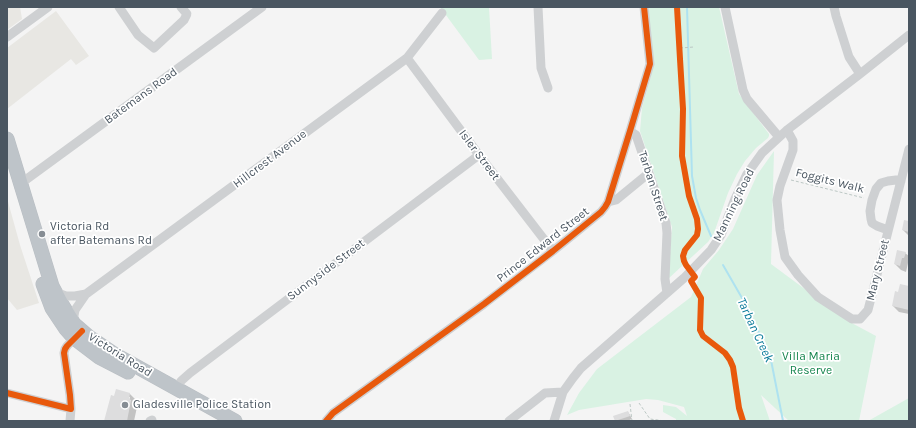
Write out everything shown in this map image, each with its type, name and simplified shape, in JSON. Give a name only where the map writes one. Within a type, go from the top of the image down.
[{"type":"highway","name":"Victoria Road","points":[[7,139],[52,286],[85,347],[106,362],[145,380],[218,421]]},
{"type":"highway","name":"Victoria Road","points":[[7,165],[47,297],[58,318],[89,337],[108,351],[235,421]]},
{"type":"street","points":[[7,37],[48,7]]},
{"type":"street","points":[[119,7],[138,35],[154,48],[184,20],[186,14],[181,7]]},
{"type":"street","name":"Batemans Road","points":[[20,184],[262,7]]},
{"type":"street","points":[[538,7],[542,68],[548,88]]},
{"type":"street","name":"Prince Edward Street","points":[[326,421],[333,413],[484,304],[601,212],[608,202],[650,64],[644,7]]},
{"type":"street","points":[[725,7],[743,90],[747,99],[779,137]]},
{"type":"street","points":[[834,7],[849,57],[860,74]]},
{"type":"street","name":"Hillcrest Avenue","points":[[86,294],[406,58],[442,13]]},
{"type":"street","name":"Manning Road","points":[[554,421],[563,392],[581,368],[667,293],[711,250],[721,234],[747,174],[762,153],[779,137],[909,35]]},
{"type":"street","name":"Isler Street","points":[[406,58],[553,251]]},
{"type":"street","points":[[783,178],[793,150],[793,141],[788,130]]},
{"type":"street","name":"Tarban Street","points":[[630,131],[636,135],[666,223],[665,279],[667,293]]},
{"type":"street","name":"Mary Street","points":[[783,178],[777,200],[785,257],[798,275],[818,297],[845,316],[852,319],[860,319],[868,310],[909,149]]},
{"type":"street","name":"Sunnyside Street","points":[[177,389],[181,381],[190,373],[479,155]]},
{"type":"street","points":[[608,202],[616,200],[649,173]]},
{"type":"street","name":"Mary Street","points":[[888,230],[872,223],[870,211],[872,200],[876,189],[881,183],[896,180],[901,181]]},
{"type":"street","points":[[55,292],[66,296],[86,294]]},
{"type":"street","points":[[70,421],[70,395],[64,353],[76,330],[75,310],[86,294]]},
{"type":"street","points":[[509,421],[545,393],[563,392]]},
{"type":"street","points":[[7,393],[71,409]]},
{"type":"path","points":[[677,7],[683,109],[682,156],[689,196],[698,229],[697,235],[685,250],[683,256],[686,265]]},
{"type":"path","points":[[680,48],[693,47]]},
{"type":"path","points":[[691,280],[701,298]]},
{"type":"path","points":[[700,330],[703,336],[725,353],[730,360],[733,367],[739,408],[743,421]]},
{"type":"path","points":[[639,403],[650,419],[666,421]]},
{"type":"path","points":[[630,404],[632,421]]},
{"type":"shaded area","points":[[7,7],[20,7],[22,19],[7,30]]},
{"type":"shaded area","points":[[56,11],[89,56],[76,65],[71,59],[7,109],[7,48]]},
{"type":"shaded area","points":[[7,198],[20,245],[39,303],[17,310],[7,298]]},
{"type":"green space","points":[[440,7],[489,7],[492,59],[479,60]]},
{"type":"green space","points":[[648,7],[719,7],[739,94],[769,134],[768,138],[756,148],[745,161],[737,174],[728,193],[714,233],[708,242],[668,279],[672,227],[640,131],[642,108],[651,76]]},
{"type":"green space","name":"Villa Maria Reserve","points":[[774,151],[771,264],[848,321],[876,336],[859,421],[789,421],[761,395],[770,421],[676,421],[676,419],[663,412],[663,405],[676,407],[687,416],[684,407],[658,400],[646,399],[579,410],[567,415],[579,393],[597,369],[691,297],[703,269],[719,250],[733,229],[757,175]]},
{"type":"green space","points":[[909,398],[909,421],[868,421]]},
{"type":"building","points":[[904,220],[909,221],[909,232],[902,230]]},
{"type":"building","points":[[897,250],[906,252],[904,258],[902,258],[900,266],[894,264]]},
{"type":"building","points":[[900,284],[909,286],[909,310],[892,306],[895,291],[898,292]]},
{"type":"building","points":[[116,389],[130,393],[129,399],[131,400],[127,421],[104,421],[111,395],[114,396]]},
{"type":"building","points":[[628,411],[630,416],[615,421],[613,416]]},
{"type":"waterway","name":"Tarban Creek","points":[[687,7],[692,176],[696,198],[711,236]]},
{"type":"waterway","name":"Tarban Creek","points":[[723,265],[742,298],[770,355],[783,421]]},
{"type":"cycle path","points":[[326,421],[333,413],[484,304],[553,251],[601,212],[605,207],[608,202],[650,64],[644,7]]},
{"type":"cycle path","points":[[677,7],[683,109],[682,156],[689,196],[697,219],[698,229],[697,235],[685,250],[683,256],[686,265],[695,277],[691,281],[701,298],[700,330],[703,336],[725,353],[730,360],[733,367],[739,408],[743,421]]},
{"type":"cycle path","points":[[7,393],[71,409],[64,353],[67,346],[82,331]]},
{"type":"place","name":"Victoria Rd after Batemans Rd","points":[[42,234]]},
{"type":"place","name":"Gladesville Police Station","points":[[125,405]]}]
